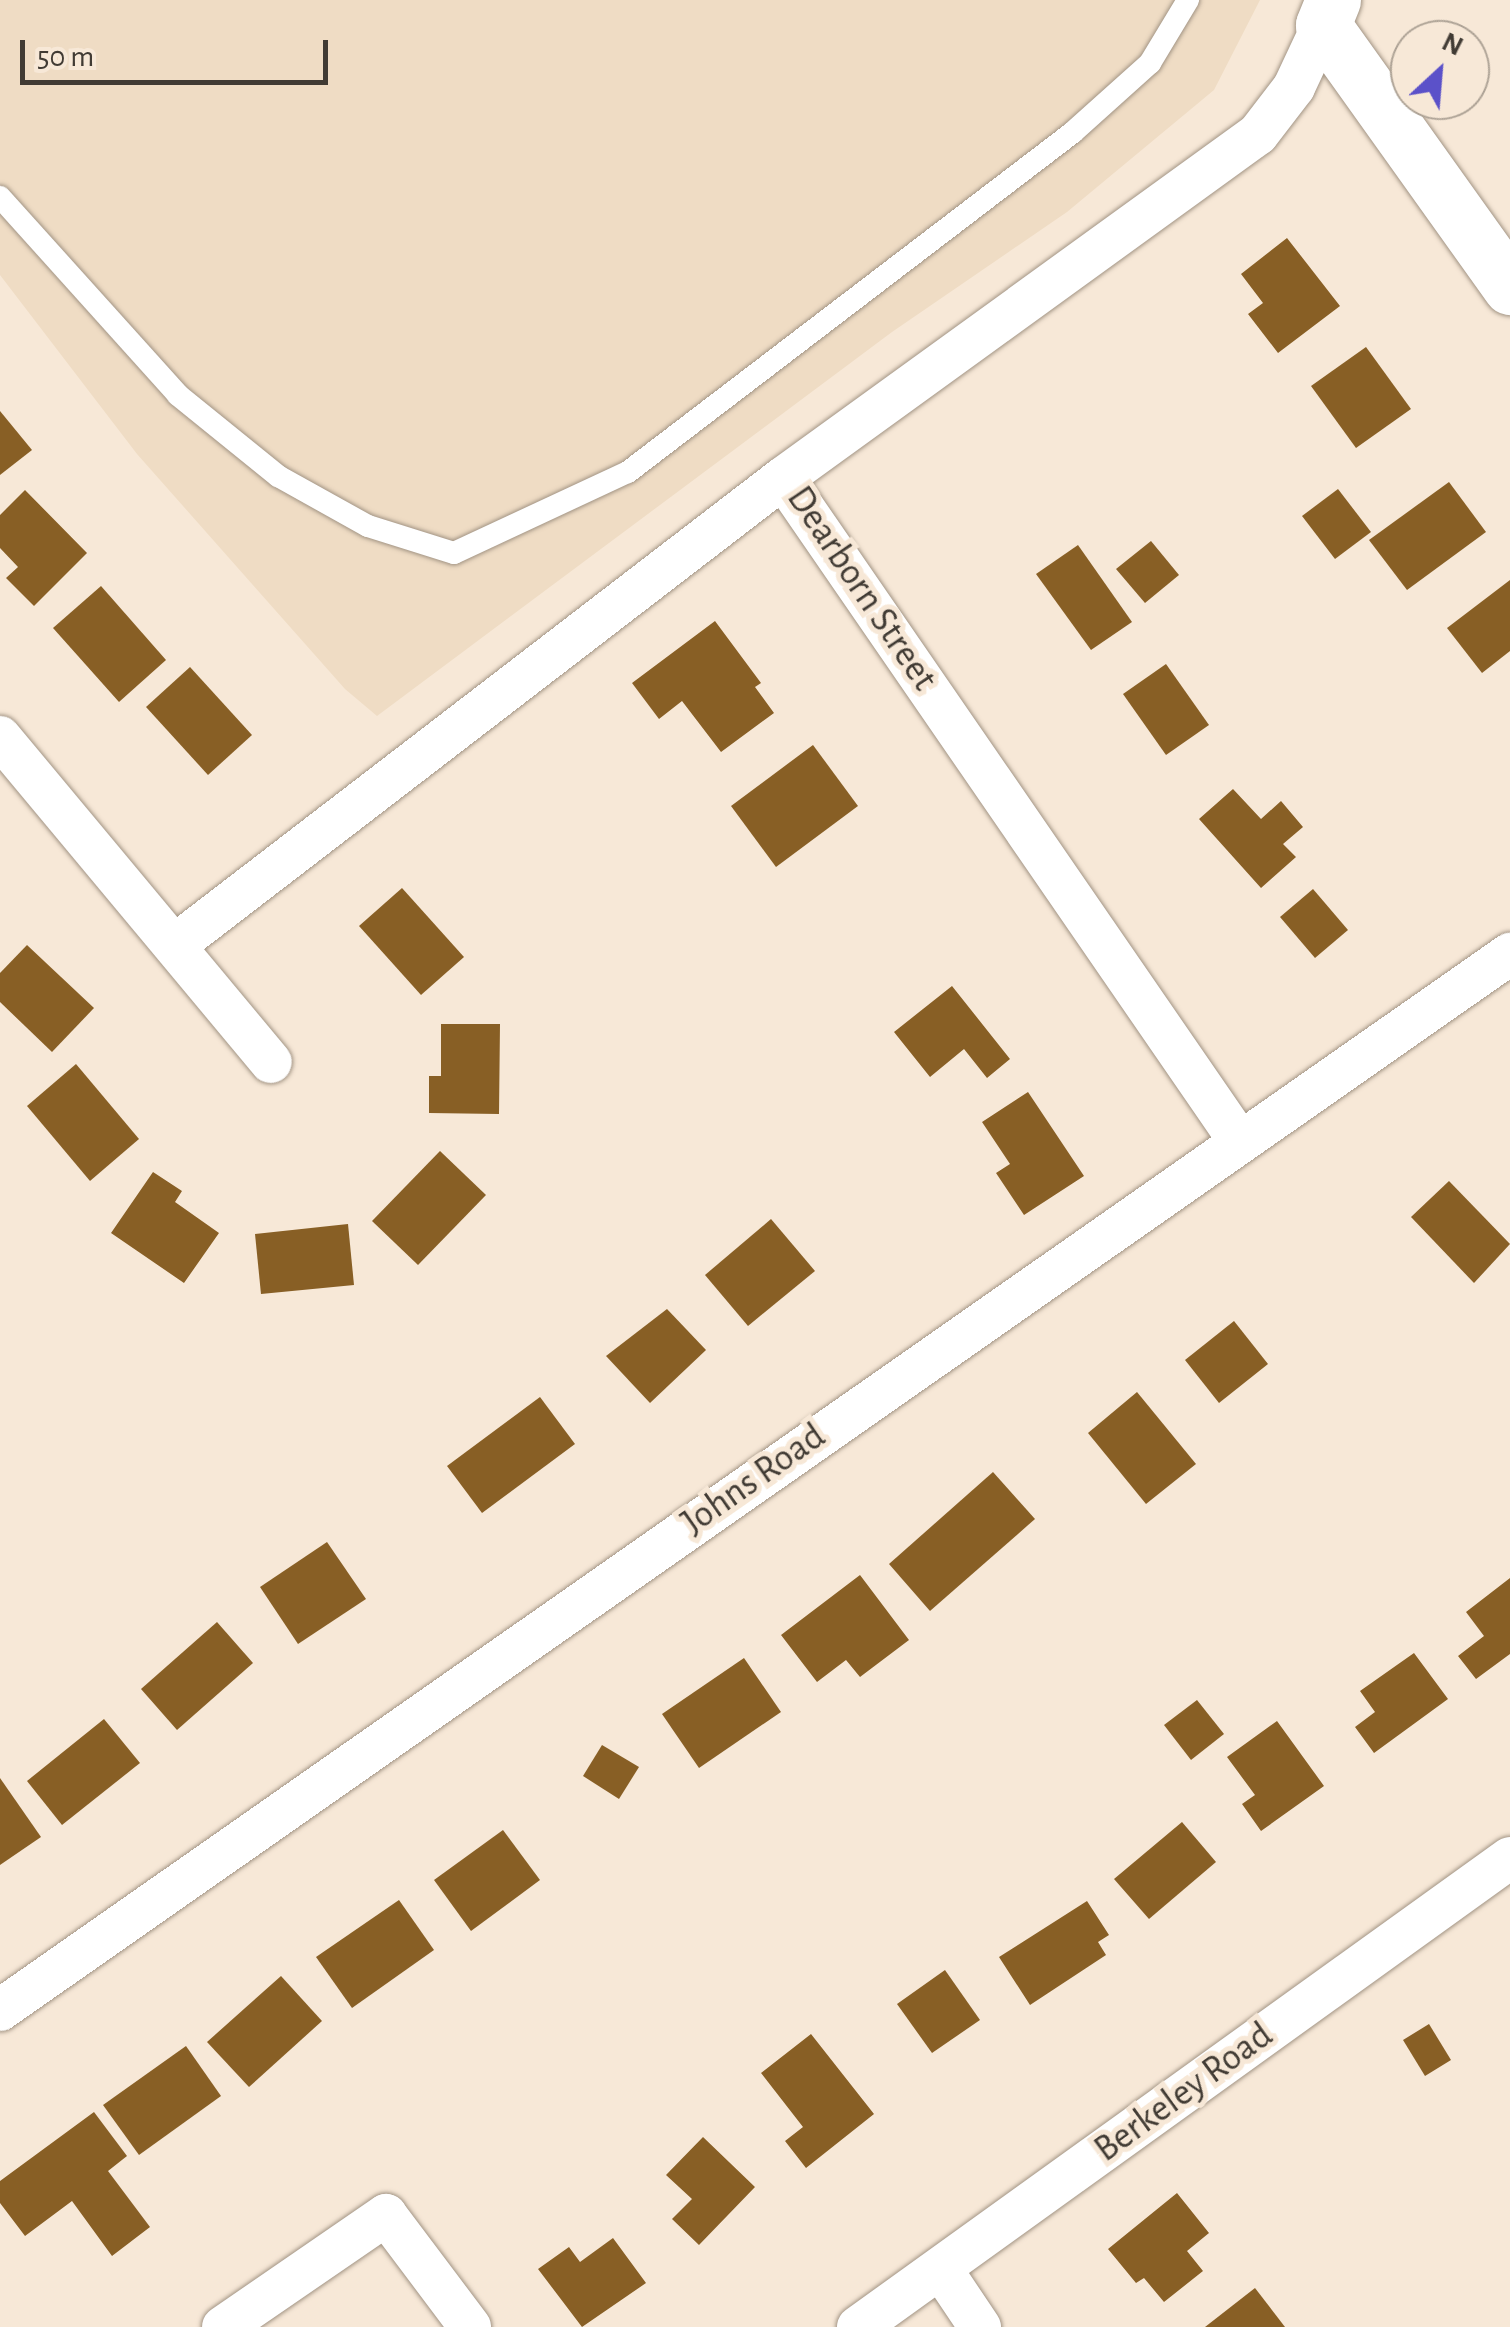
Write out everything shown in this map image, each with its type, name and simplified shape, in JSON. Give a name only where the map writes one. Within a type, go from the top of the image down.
[{"type":"street","points":[[1328,13],[1510,288]]},
{"type":"street","name":"Dearborn Street","points":[[1238,1139],[783,478],[1258,134],[1294,87],[1328,13]]},
{"type":"street","points":[[176,945],[783,478]]},
{"type":"street","points":[[0,736],[271,1062]]},
{"type":"street","name":"Johns Road","points":[[0,2010],[1238,1139],[1510,954]]},
{"type":"street","name":"Berkeley Road","points":[[858,2327],[1510,1858]]},
{"type":"street","points":[[223,2327],[386,2214],[470,2327]]},
{"type":"street","points":[[942,2268],[980,2327]]},
{"type":"lane","points":[[0,196],[178,395],[278,476],[368,526],[454,553],[628,472],[1072,132],[1150,63],[1188,0]]},
{"type":"shaded area","points":[[0,0],[1260,0],[1214,90],[1067,212],[892,332],[377,716],[345,689],[137,454],[0,275]]},
{"type":"building","points":[[1287,238],[1340,306],[1278,353],[1248,314],[1263,303],[1241,274]]},
{"type":"building","points":[[1366,347],[1411,409],[1356,448],[1311,386]]},
{"type":"building","points":[[0,411],[32,450],[0,475]]},
{"type":"building","points":[[1449,482],[1486,532],[1407,590],[1369,540]]},
{"type":"building","points":[[1338,489],[1371,532],[1335,559],[1302,516]]},
{"type":"building","points":[[25,490],[87,553],[34,606],[6,578],[18,567],[0,548],[0,515]]},
{"type":"building","points":[[1151,541],[1179,575],[1145,603],[1116,569]]},
{"type":"building","points":[[1078,545],[1132,622],[1091,650],[1036,574]]},
{"type":"building","points":[[1510,580],[1510,651],[1482,673],[1447,628]]},
{"type":"building","points":[[101,586],[166,660],[119,702],[53,628]]},
{"type":"building","points":[[715,621],[761,683],[755,687],[774,713],[721,752],[682,701],[659,719],[632,683]]},
{"type":"building","points":[[1166,664],[1209,725],[1166,755],[1123,694]]},
{"type":"building","points":[[190,667],[252,735],[208,775],[146,707]]},
{"type":"building","points":[[813,745],[858,806],[776,867],[731,806]]},
{"type":"building","points":[[1233,789],[1261,819],[1281,801],[1303,827],[1283,844],[1296,857],[1261,888],[1199,819]]},
{"type":"building","points":[[402,888],[464,957],[421,995],[359,926]]},
{"type":"building","points":[[1313,889],[1348,930],[1315,958],[1280,917]]},
{"type":"building","points":[[27,945],[94,1008],[52,1052],[0,1002],[0,973]]},
{"type":"building","points":[[952,986],[1010,1059],[987,1078],[964,1049],[930,1077],[894,1032]]},
{"type":"building","points":[[441,1024],[500,1024],[499,1114],[429,1113],[429,1076],[441,1076]]},
{"type":"building","points":[[76,1064],[139,1139],[90,1181],[27,1106]]},
{"type":"building","points":[[1028,1092],[1084,1176],[1024,1215],[996,1173],[1010,1164],[982,1122]]},
{"type":"building","points":[[440,1151],[486,1195],[418,1265],[372,1221]]},
{"type":"building","points":[[153,1172],[182,1191],[175,1202],[219,1233],[184,1283],[111,1233]]},
{"type":"building","points":[[1449,1181],[1510,1244],[1474,1283],[1411,1217]]},
{"type":"building","points":[[771,1219],[815,1271],[748,1326],[705,1275]]},
{"type":"building","points":[[348,1224],[354,1285],[261,1294],[255,1234]]},
{"type":"building","points":[[667,1309],[706,1350],[650,1403],[606,1356]]},
{"type":"building","points":[[1234,1321],[1268,1364],[1219,1403],[1185,1360]]},
{"type":"building","points":[[1137,1392],[1196,1464],[1146,1504],[1088,1433]]},
{"type":"building","points":[[540,1397],[575,1444],[482,1513],[447,1466]]},
{"type":"building","points":[[993,1472],[1035,1519],[930,1611],[889,1564]]},
{"type":"building","points":[[327,1542],[366,1599],[298,1644],[260,1587]]},
{"type":"building","points":[[860,1575],[909,1640],[860,1677],[846,1660],[817,1682],[781,1635]]},
{"type":"building","points":[[1510,1578],[1510,1654],[1476,1679],[1458,1656],[1484,1636],[1466,1612]]},
{"type":"building","points":[[217,1622],[253,1663],[177,1730],[141,1689]]},
{"type":"building","points":[[1414,1653],[1448,1699],[1374,1753],[1355,1727],[1375,1712],[1360,1691]]},
{"type":"building","points":[[744,1658],[781,1712],[699,1768],[662,1714]]},
{"type":"building","points":[[1197,1700],[1224,1734],[1191,1760],[1164,1725]]},
{"type":"building","points":[[104,1719],[140,1763],[62,1825],[27,1781]]},
{"type":"building","points":[[1277,1721],[1324,1786],[1261,1831],[1242,1804],[1255,1795],[1227,1757]]},
{"type":"building","points":[[602,1745],[639,1767],[619,1799],[583,1776]]},
{"type":"building","points":[[0,1778],[41,1837],[0,1865]]},
{"type":"building","points":[[1182,1822],[1216,1862],[1149,1919],[1114,1879]]},
{"type":"building","points":[[503,1830],[540,1880],[471,1931],[434,1880]]},
{"type":"building","points":[[399,1900],[434,1950],[352,2008],[316,1957]]},
{"type":"building","points":[[1087,1901],[1109,1935],[1098,1942],[1106,1955],[1030,2005],[999,1957]]},
{"type":"building","points":[[945,1970],[980,2020],[932,2053],[897,2004]]},
{"type":"building","points":[[281,1976],[322,2021],[249,2087],[207,2042]]},
{"type":"building","points":[[1429,2024],[1451,2060],[1425,2076],[1403,2040]]},
{"type":"building","points":[[811,2034],[874,2114],[806,2168],[785,2141],[803,2127],[761,2073]]},
{"type":"building","points":[[186,2046],[221,2096],[139,2155],[103,2105]]},
{"type":"building","points":[[94,2112],[127,2156],[108,2171],[150,2227],[112,2256],[72,2201],[25,2236],[0,2203],[0,2181]]},
{"type":"building","points":[[703,2137],[755,2187],[699,2245],[672,2219],[692,2199],[666,2175]]},
{"type":"building","points":[[1177,2193],[1209,2233],[1187,2251],[1203,2271],[1164,2302],[1144,2278],[1136,2283],[1108,2249]]},
{"type":"building","points":[[613,2238],[646,2283],[582,2327],[538,2269],[569,2247],[580,2262]]},
{"type":"building","points":[[1255,2288],[1285,2327],[1205,2327]]}]
